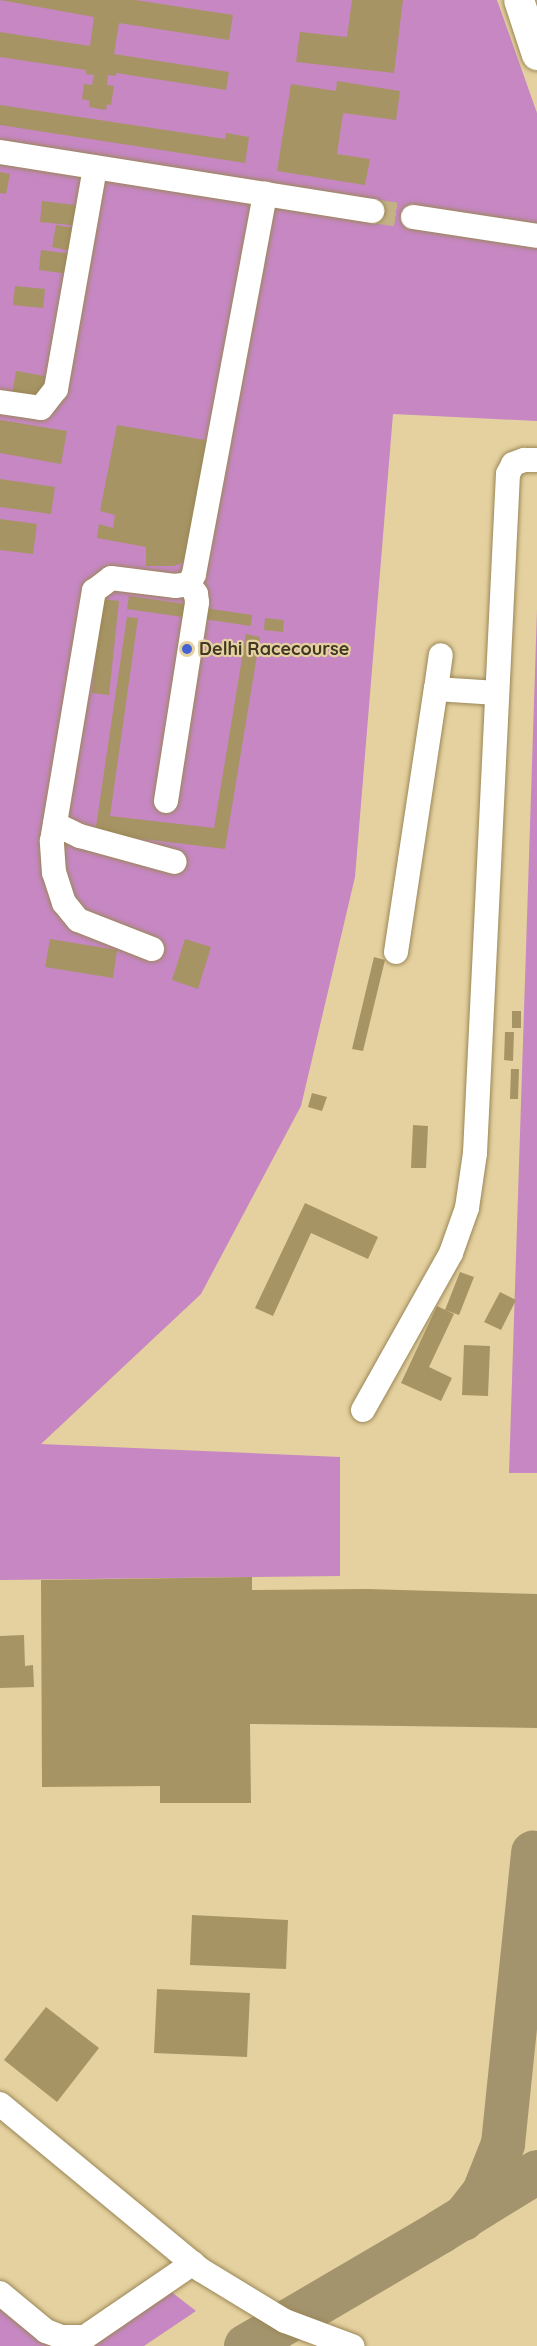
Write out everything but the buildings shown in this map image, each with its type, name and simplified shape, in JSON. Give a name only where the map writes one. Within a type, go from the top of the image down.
[{"type":"main road","points":[[519,0],[537,55]]},
{"type":"street","points":[[0,152],[372,211]]},
{"type":"street","points":[[0,402],[41,408],[56,389],[95,167]]},
{"type":"street","points":[[189,584],[194,574],[223,427],[265,194]]},
{"type":"street","points":[[413,217],[537,236]]},
{"type":"street","points":[[363,1410],[451,1253],[467,1208],[475,1153],[508,474],[513,464],[524,460],[537,460]]},
{"type":"street","points":[[152,949],[78,920],[64,903],[54,873],[52,841],[94,591],[111,578],[175,586],[189,584]]},
{"type":"street","points":[[166,801],[197,602],[196,594],[189,584]]},
{"type":"street","points":[[396,952],[441,655]]},
{"type":"street","points":[[436,689],[497,693]]},
{"type":"street","points":[[55,824],[80,836],[175,862]]},
{"type":"street","points":[[0,2104],[193,2264],[285,2321],[352,2346]]},
{"type":"street","points":[[0,2293],[46,2331],[62,2337],[85,2337],[193,2264]]},
{"type":"shaded area","name":"Delhi Racecourse","points":[[0,0],[497,0],[537,113],[537,421],[393,414],[355,877],[301,1106],[201,1294],[41,1444],[340,1457],[340,1576],[0,1580]]},
{"type":"shaded area","points":[[537,610],[537,1473],[509,1473]]},
{"type":"shaded area","points":[[169,2290],[196,2311],[144,2346],[87,2346]]},
{"type":"shaded area","points":[[0,2305],[70,2346],[0,2346]]},
{"type":"taxiway","points":[[463,2219],[484,2192],[503,2144],[533,1853]]},
{"type":"taxiway","points":[[246,2346],[537,2172]]},
{"type":"tunnel","points":[[372,211],[413,217]]},
{"type":"place","name":"Delhi Racecourse","points":[[187,649]]}]
